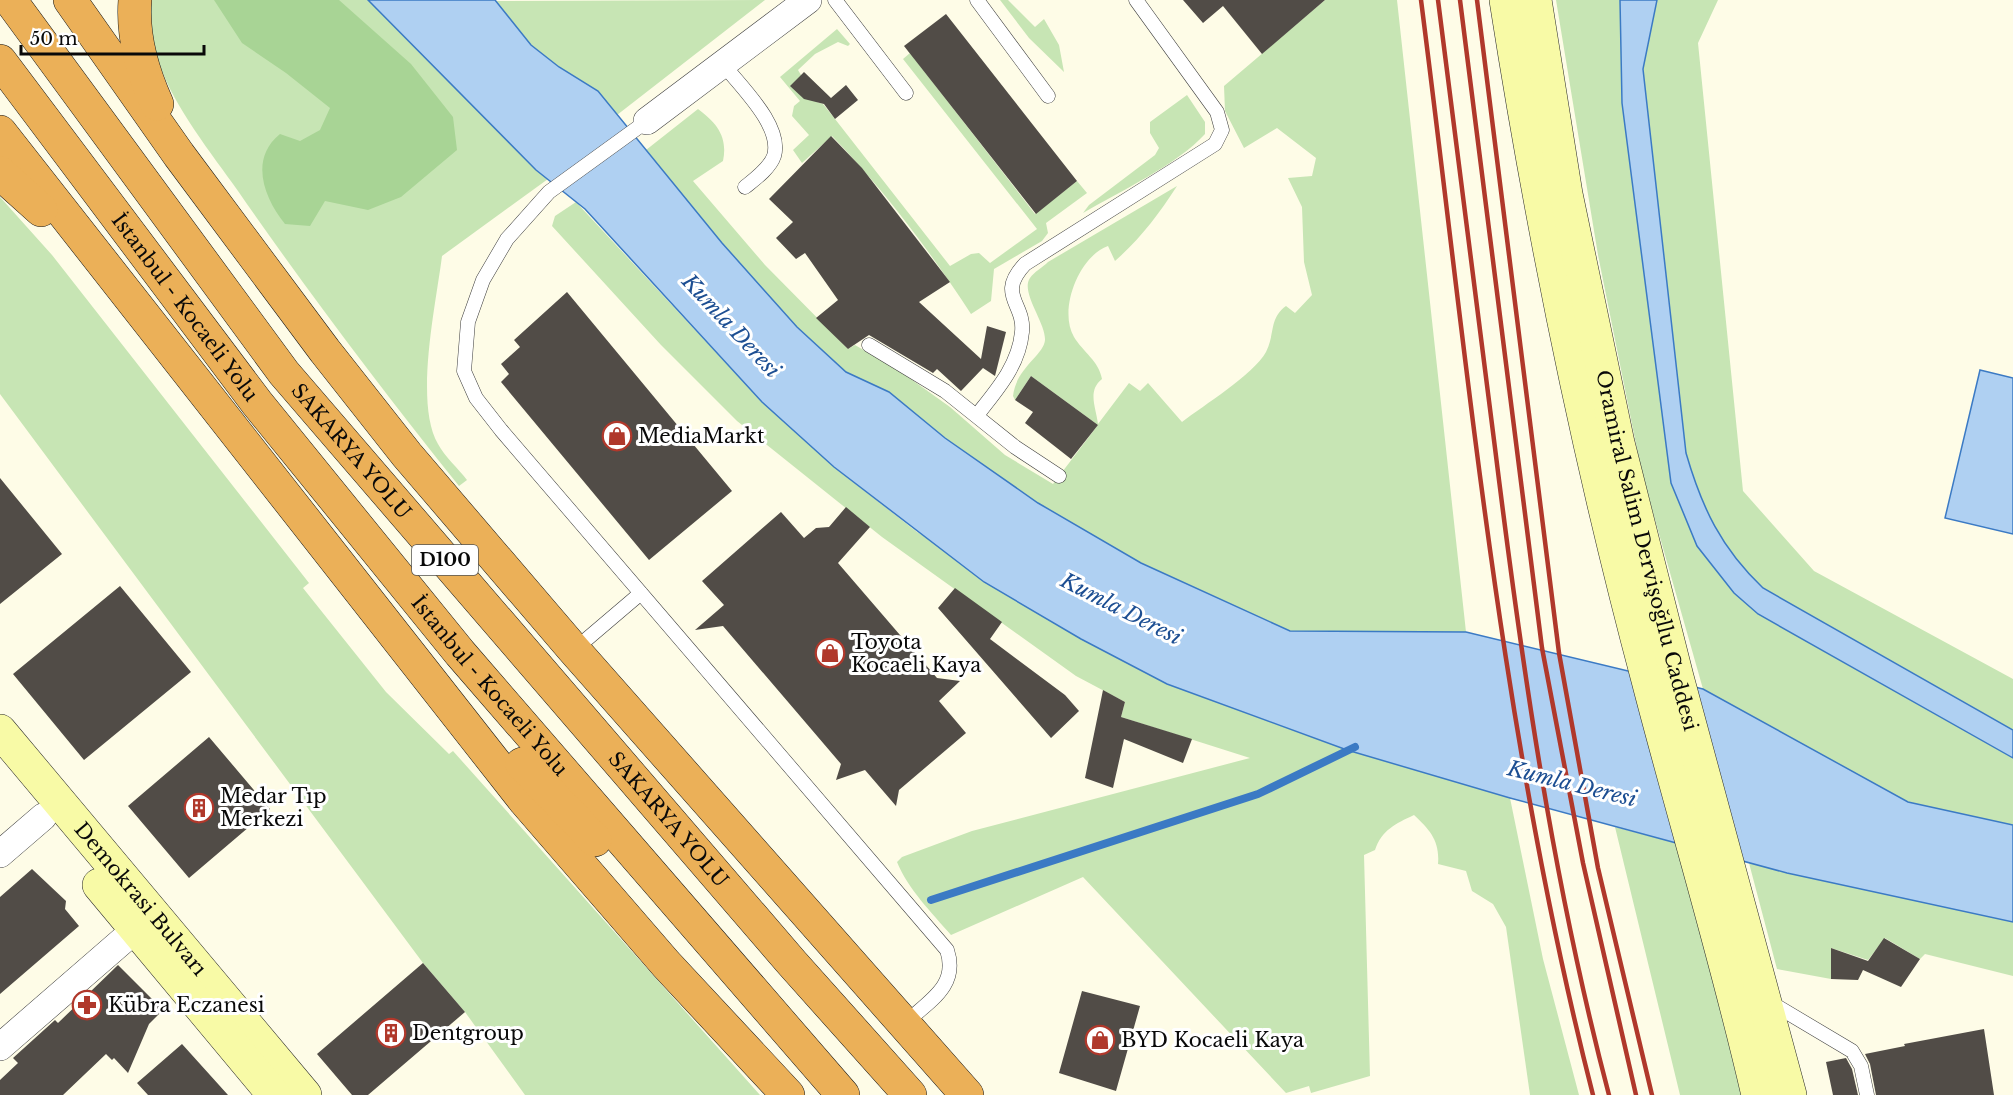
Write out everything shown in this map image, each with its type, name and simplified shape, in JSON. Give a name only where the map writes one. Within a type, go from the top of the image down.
[{"type":"highway","name":"SAKARYA YOLU","points":[[10,0],[284,373],[792,963],[910,1095]]},
{"type":"highway","points":[[70,0],[179,155],[325,351],[407,455],[574,650],[967,1095]]},
{"type":"highway","points":[[135,0],[136,42],[147,81],[179,155]]},
{"type":"highway","name":"İstanbul - Kocaeli Yolu","points":[[0,61],[272,421],[460,653],[843,1095]]},
{"type":"highway","points":[[0,132],[525,801],[666,964],[788,1095]]},
{"type":"highway","points":[[0,173],[129,299]]},
{"type":"highway","points":[[338,565],[554,799],[780,1025]]},
{"type":"highway","points":[[574,650],[792,963]]},
{"type":"main road","name":"Oramiral Salim Dervişoğllu Caddesi","points":[[1506,0],[1523,111],[1562,319],[1741,963],[1758,1095]]},
{"type":"main road","name":"Oramiral Salim Dervişoğllu Caddesi","points":[[1535,0],[1566,194],[1662,678]]},
{"type":"main road","name":"Demokrasi Bulvarı","points":[[0,731],[53,810],[145,922],[274,1095]]},
{"type":"main road","name":"Demokrasi Bulvarı","points":[[0,766],[53,810]]},
{"type":"main road","name":"Demokrasi Bulvarı","points":[[145,922],[305,1095]]},
{"type":"main road","name":"Oramiral Salim Dervişoğllu Caddesi","points":[[1741,963],[1764,998],[1790,1095]]},
{"type":"street","points":[[647,121],[808,0]]},
{"type":"street","points":[[0,854],[53,810]]},
{"type":"street","points":[[0,1047],[145,922]]},
{"type":"lane","points":[[835,0],[906,93]]},
{"type":"lane","points":[[977,0],[1048,96]]},
{"type":"lane","points":[[976,415],[1006,380],[1019,350],[1023,329],[1012,296],[1014,275],[1025,264],[1215,144],[1222,130],[1217,112],[1136,0]]},
{"type":"lane","points":[[723,64],[774,132],[774,156],[761,174],[745,187]]},
{"type":"lane","points":[[647,121],[549,192],[507,239],[483,280],[468,322],[464,371],[476,398],[501,430],[947,950],[952,965],[949,981],[904,1024]]},
{"type":"lane","points":[[869,345],[945,391],[1015,447],[1059,476]]},
{"type":"lane","points":[[574,650],[641,593]]},
{"type":"lane","points":[[1764,998],[1852,1051],[1861,1066],[1867,1095]]},
{"type":"green space","points":[[151,0],[368,0],[548,179],[442,256],[429,353],[428,404],[431,426],[438,444],[467,480],[459,486],[318,303],[183,113],[157,56],[151,24]]},
{"type":"green space","points":[[214,0],[339,0],[411,64],[453,117],[457,150],[401,197],[368,210],[325,201],[310,226],[285,224],[277,214],[266,191],[262,167],[265,155],[270,144],[280,134],[300,141],[320,130],[330,108],[286,73],[242,43]]},
{"type":"green space","points":[[765,0],[617,115],[598,91],[559,67],[531,45],[494,1]]},
{"type":"green space","points":[[1000,0],[1008,0],[1035,27],[1044,19],[1059,45],[1064,72],[1029,38]]},
{"type":"green space","points":[[1325,0],[1397,0],[1466,632],[1290,631],[1141,563],[1038,503],[945,438],[889,392],[846,372],[797,327],[722,243],[646,150],[698,109],[705,114],[720,131],[724,145],[723,161],[693,181],[765,265],[848,349],[855,345],[901,372],[950,407],[1005,455],[1053,484],[1098,425],[1031,376],[1015,400],[1013,396],[1019,378],[1040,351],[1045,340],[1042,325],[1028,291],[1028,284],[1030,278],[1048,262],[1177,186],[1149,226],[1124,253],[1115,261],[1108,246],[1098,252],[1080,272],[1074,285],[1068,313],[1070,326],[1074,337],[1098,367],[1102,379],[1097,384],[1094,394],[1098,424],[1129,383],[1140,391],[1148,383],[1182,422],[1260,361],[1271,339],[1277,316],[1286,306],[1295,313],[1312,295],[1304,262],[1302,207],[1288,178],[1312,176],[1316,158],[1277,128],[1244,148],[1225,111],[1224,86]]},
{"type":"green space","points":[[1556,0],[1620,0],[1622,103],[1671,483],[1697,546],[1734,593],[1758,614],[2013,758],[2013,825],[1908,802],[1703,689],[1642,474],[1598,255]]},
{"type":"green space","points":[[1657,0],[1718,0],[1698,43],[1743,491],[1814,571],[2013,679],[2013,730],[1763,588],[1724,542],[1706,509],[1686,453],[1643,69]]},
{"type":"green space","points":[[837,29],[850,44],[848,46],[838,42],[815,54],[798,70],[817,102],[823,104],[950,266],[971,254],[979,253],[990,263],[1037,229],[903,59],[910,53],[1035,214],[1077,181],[1087,193],[1046,223],[1048,233],[1042,241],[994,269],[991,301],[971,314],[906,222],[832,136],[802,163],[793,150],[809,135],[792,116],[794,106],[800,101],[780,77]]},
{"type":"green space","points":[[1187,95],[1205,122],[1205,134],[1164,167],[1083,213],[1089,205],[1155,155],[1159,148],[1150,133],[1150,122]]},
{"type":"green space","points":[[0,197],[52,255],[309,583],[303,588],[386,692],[449,754],[453,751],[760,1095],[525,1095],[465,1012],[423,963],[0,394]]},
{"type":"green space","points":[[576,202],[762,402],[834,467],[917,532],[1167,684],[1347,750],[1510,798],[1543,959],[1579,1095],[1530,1095],[1506,927],[1493,904],[1472,891],[1466,871],[1438,864],[1436,842],[1414,815],[1390,828],[1381,837],[1375,850],[1364,855],[1370,1076],[1311,1093],[1309,1086],[1286,1093],[1083,877],[951,935],[907,882],[897,862],[902,857],[972,831],[1250,758],[1121,717],[1125,702],[1076,676],[882,537],[737,421],[661,345],[552,226],[555,216]]},
{"type":"green space","points":[[1615,827],[1676,843],[1744,1095],[1680,1095]]},
{"type":"green space","points":[[1749,863],[2013,922],[2013,976],[1925,954],[1920,959],[1885,938],[1868,960],[1831,948],[1831,979],[1777,969]]},
{"type":"water","name":"Kumla Deresi","points":[[368,0],[495,0],[531,45],[559,67],[598,91],[722,243],[797,327],[846,372],[889,392],[945,438],[1038,503],[1141,563],[1290,631],[1466,632],[1703,689],[1908,802],[2013,825],[2013,922],[1787,873],[1510,798],[1347,750],[1167,684],[1081,639],[984,582],[834,467],[762,402],[585,209],[536,170]]},
{"type":"water","points":[[1620,0],[1657,0],[1643,69],[1686,453],[1706,509],[1724,542],[1763,588],[2013,730],[2013,758],[1758,614],[1734,593],[1697,546],[1671,483],[1622,103]]},
{"type":"water","points":[[1980,370],[2013,378],[2013,534],[1945,518]]},
{"type":"building","points":[[1183,0],[1325,0],[1262,54],[1223,6],[1203,23]]},
{"type":"building","points":[[946,14],[1077,181],[1036,214],[904,46]]},
{"type":"building","points":[[804,72],[831,98],[846,85],[858,100],[835,119],[824,104],[804,99],[790,86]]},
{"type":"building","points":[[831,136],[862,168],[950,282],[919,302],[981,359],[987,326],[1006,332],[995,376],[983,368],[961,391],[937,369],[933,373],[869,335],[848,349],[816,318],[838,300],[805,253],[796,259],[776,238],[793,222],[769,199]]},
{"type":"building","name":"MediaMarkt","points":[[567,292],[732,491],[649,560],[501,382],[509,374],[501,364],[520,347],[514,340]]},
{"type":"building","points":[[1031,376],[1098,425],[1071,459],[1025,423],[1033,412],[1015,400]]},
{"type":"building","points":[[0,478],[62,554],[0,604]]},
{"type":"building","name":"Toyota Kocaeli Kaya","points":[[846,507],[870,527],[838,563],[937,678],[960,681],[939,701],[966,733],[899,790],[896,806],[865,770],[836,780],[841,764],[723,626],[695,630],[724,605],[702,581],[781,512],[804,538],[816,528],[829,527]]},
{"type":"building","points":[[120,586],[191,672],[84,760],[13,674]]},
{"type":"building","points":[[955,588],[1002,622],[990,639],[1065,695],[1079,711],[1051,738],[938,608]]},
{"type":"building","points":[[1103,690],[1125,702],[1121,717],[1192,739],[1183,763],[1124,739],[1113,788],[1085,778]]},
{"type":"building","name":"Medar Tıp Merkezi","points":[[209,737],[270,809],[189,878],[128,806]]},
{"type":"building","points":[[32,869],[66,901],[65,909],[79,926],[0,994],[0,897]]},
{"type":"building","points":[[1884,938],[1920,959],[1901,987],[1863,970],[1858,980],[1831,979],[1831,948],[1868,961]]},
{"type":"building","name":"Dentgroup","points":[[423,963],[465,1012],[368,1095],[352,1095],[317,1054]]},
{"type":"building","points":[[118,965],[163,1010],[149,1024],[128,1073],[114,1058],[112,1060],[106,1054],[63,1095],[0,1095],[0,1080],[18,1063],[13,1058],[55,1020],[58,1023]]},
{"type":"building","name":"BYD Kocaeli Kaya","points":[[1082,991],[1140,1006],[1116,1091],[1059,1073]]},
{"type":"building","points":[[1984,1029],[1994,1095],[1876,1095],[1870,1064],[1865,1054]]},
{"type":"building","points":[[182,1044],[228,1095],[148,1095],[137,1083]]},
{"type":"building","points":[[1846,1058],[1852,1069],[1858,1095],[1833,1095],[1826,1062]]},
{"type":"waterway","points":[[931,900],[1258,794],[1355,747]]},
{"type":"railway","points":[[1421,0],[1472,413],[1511,688],[1534,824],[1561,960],[1593,1095]]},
{"type":"railway","points":[[1438,0],[1505,530],[1528,693],[1571,935],[1609,1095]]},
{"type":"railway","points":[[1460,0],[1542,648],[1583,863],[1636,1095]]},
{"type":"railway","points":[[1477,0],[1559,653],[1598,868],[1652,1095]]},
{"type":"place","name":"MediaMarkt","points":[[617,436]]},
{"type":"place","name":"Toyota Kocaeli Kaya","points":[[830,653]]},
{"type":"place","name":"Medar Tıp Merkezi","points":[[199,808]]},
{"type":"place","name":"Kübra Eczanesi","points":[[87,1005]]},
{"type":"place","name":"Dentgroup","points":[[391,1033]]},
{"type":"place","name":"BYD Kocaeli Kaya","points":[[1100,1040]]}]
